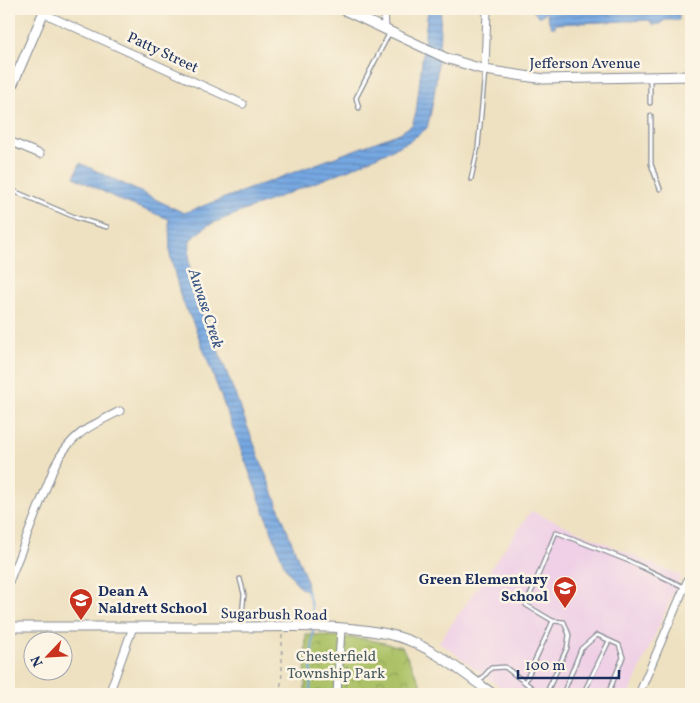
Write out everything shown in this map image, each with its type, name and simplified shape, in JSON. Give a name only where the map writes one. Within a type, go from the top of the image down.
[{"type":"street","name":"Jefferson Avenue","points":[[342,9],[446,58],[485,70],[544,79],[690,76]]},
{"type":"street","points":[[384,9],[388,30]]},
{"type":"street","points":[[485,70],[487,9]]},
{"type":"street","points":[[9,93],[44,11]]},
{"type":"street","name":"Patty Street","points":[[44,11],[243,104]]},
{"type":"street","points":[[9,141],[40,154]]},
{"type":"street","points":[[9,582],[62,451],[72,439],[87,428],[120,411]]},
{"type":"street","points":[[639,694],[691,572]]},
{"type":"street","name":"Sugarbush Road","points":[[9,626],[341,629],[400,638],[421,647],[493,694]]},
{"type":"street","points":[[109,694],[133,627]]},
{"type":"street","points":[[337,694],[341,629]]},
{"type":"lane","points":[[359,108],[356,98],[388,30]]},
{"type":"lane","points":[[471,179],[478,147],[485,70]]},
{"type":"lane","points":[[650,76],[650,103]]},
{"type":"lane","points":[[690,76],[691,89]]},
{"type":"lane","points":[[650,116],[651,164],[660,189]]},
{"type":"lane","points":[[9,189],[77,218],[107,227]]},
{"type":"lane","points":[[546,694],[567,648],[569,635],[564,622],[553,621],[526,605],[556,532],[629,561],[685,587]]},
{"type":"lane","points":[[240,579],[244,594],[241,627]]},
{"type":"lane","points":[[525,682],[553,621]]},
{"type":"lane","points":[[563,694],[582,649],[597,636],[618,645],[623,657],[608,694]]},
{"type":"lane","points":[[583,694],[609,640]]},
{"type":"lane","points":[[478,684],[492,668],[505,667],[540,694]]},
{"type":"path","points":[[280,694],[282,674],[281,627]]},
{"type":"path","points":[[346,694],[348,648]]},
{"type":"shaded area","name":"Green Elementary School","points":[[531,511],[681,576],[629,694],[510,694],[439,642]]},
{"type":"green space","name":"Chesterfield Township Park","points":[[306,634],[366,639],[402,647],[426,694],[305,694]]},
{"type":"water","points":[[428,9],[441,9],[436,83],[427,128],[410,141],[352,168],[208,225],[190,240],[189,264],[195,290],[306,579],[307,590],[300,588],[285,567],[195,327],[181,298],[170,255],[169,219],[122,201],[74,177],[80,163],[184,213],[400,133],[412,125],[416,113]]},
{"type":"water","points":[[535,9],[679,9],[679,20],[664,20],[661,24],[653,25],[649,20],[555,24],[555,27],[551,27],[546,12],[539,17],[533,11]]},
{"type":"waterway","name":"Auvase Creek","points":[[307,590],[312,608],[313,624]]},
{"type":"waterway","name":"Auvase Creek","points":[[310,694],[313,629]]},
{"type":"place","name":"Green Elementary School","points":[[565,609]]},
{"type":"place","name":"Dean A Naldrett School","points":[[81,621]]}]
